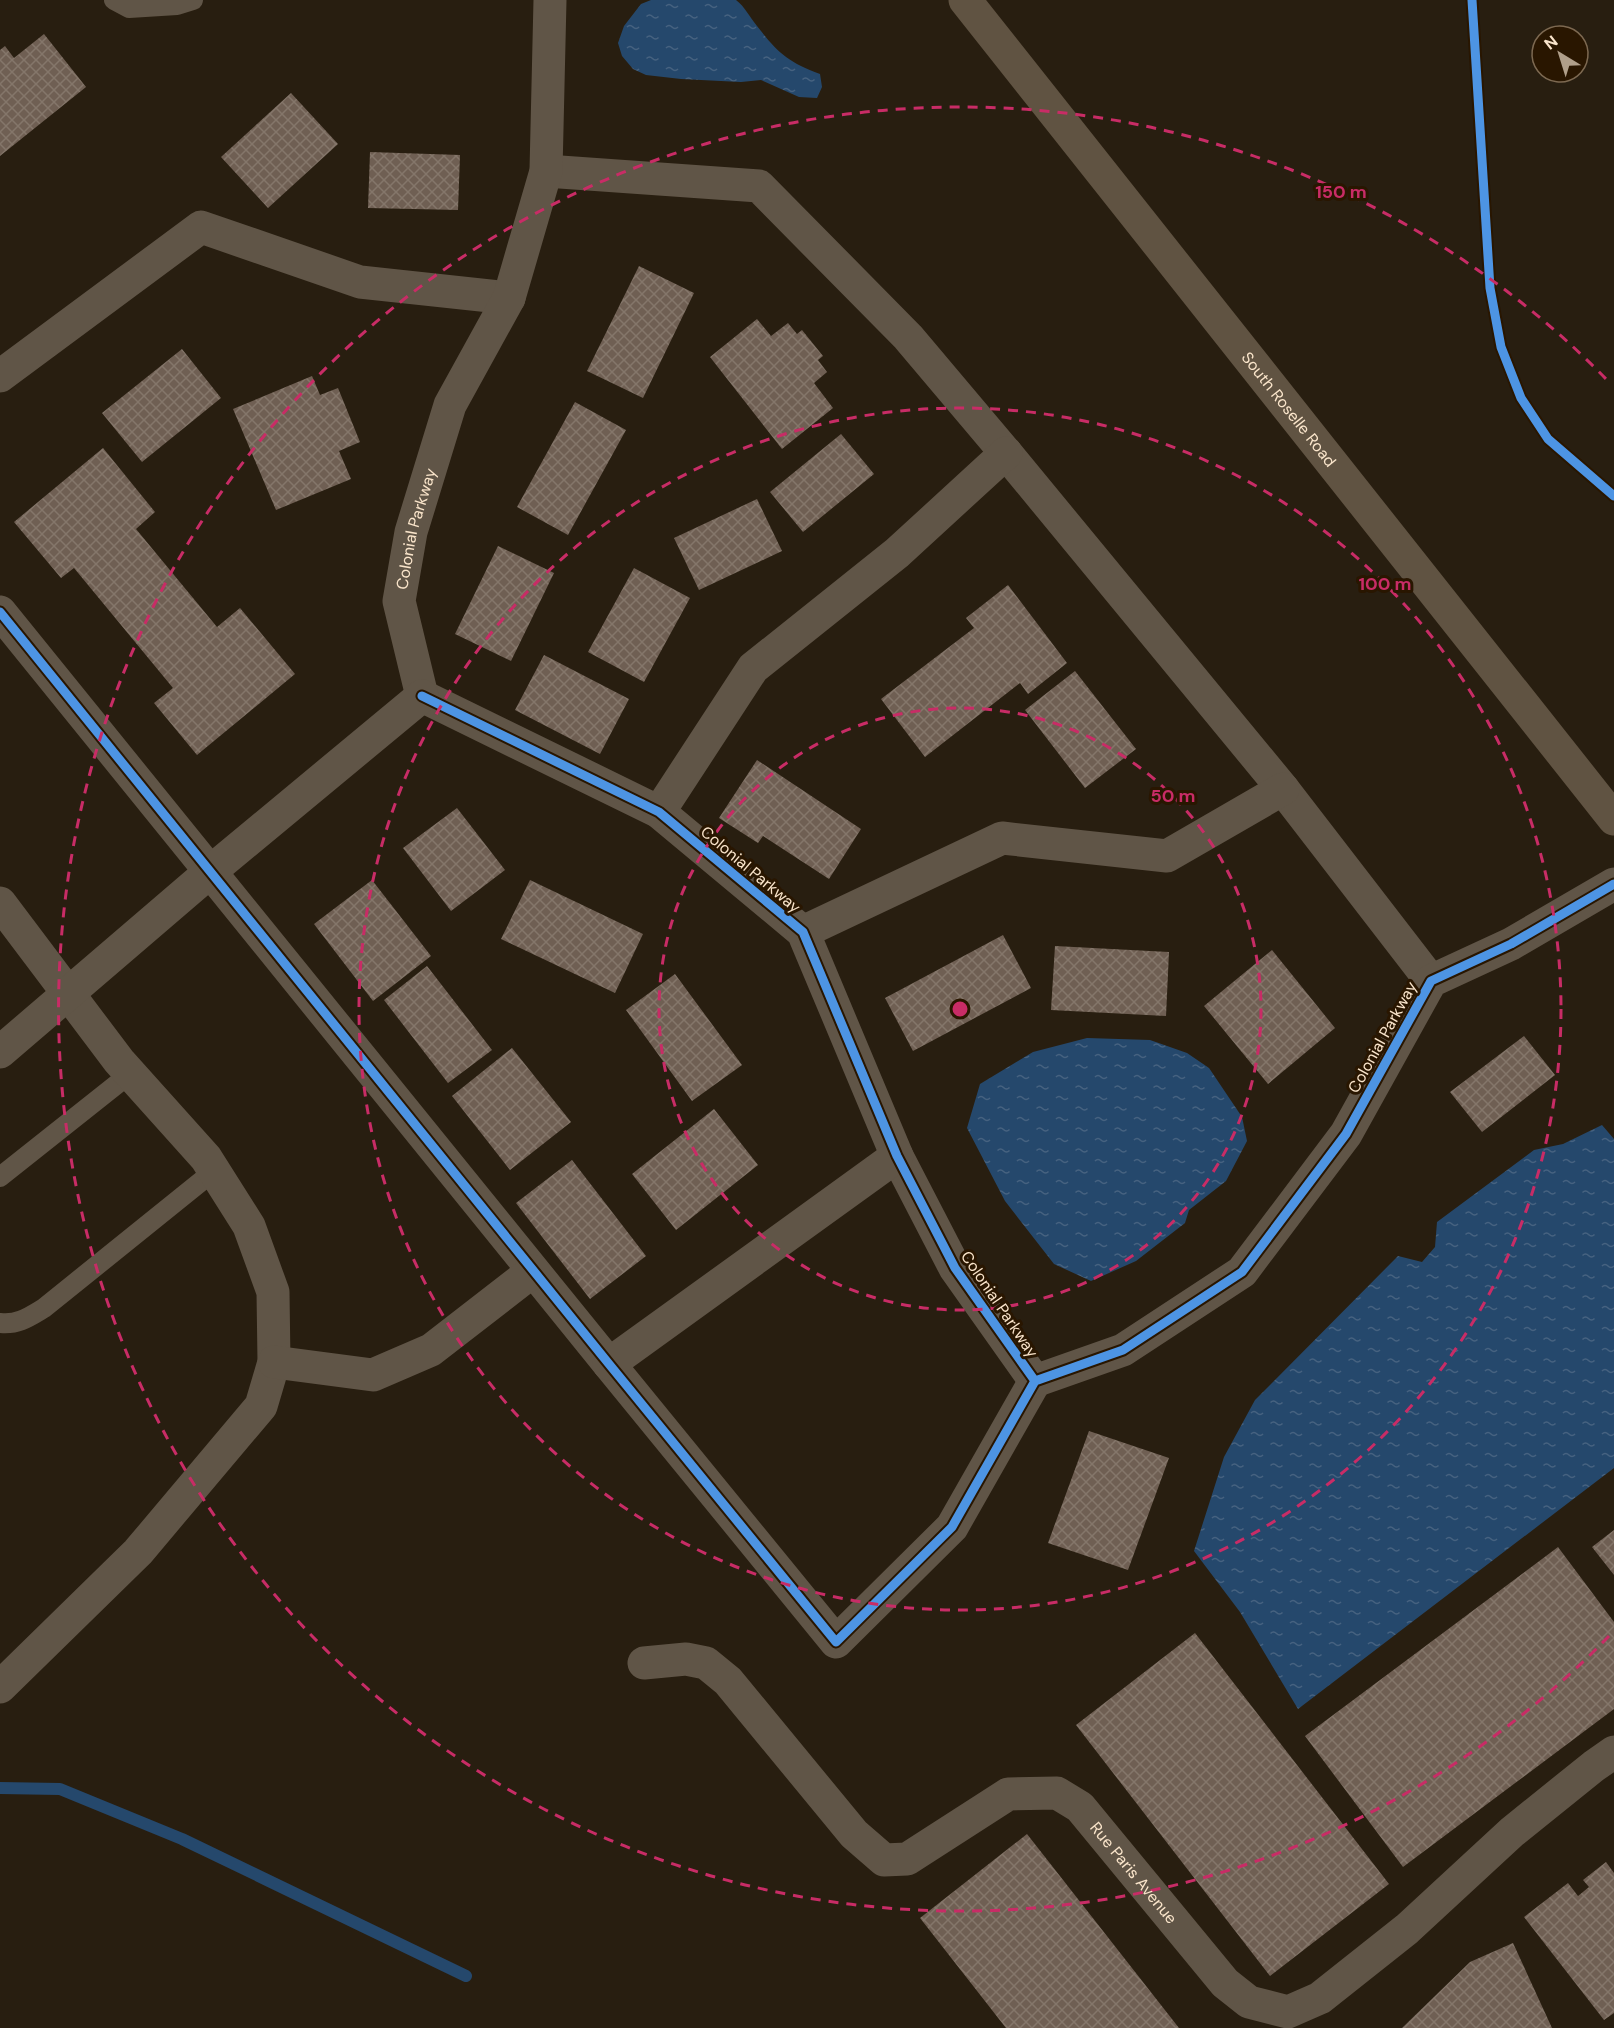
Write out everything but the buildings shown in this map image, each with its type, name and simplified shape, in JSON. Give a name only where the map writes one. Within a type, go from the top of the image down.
[{"type":"main road","name":"South Roselle Road","points":[[964,0],[1614,819]]},
{"type":"street","name":"Colonial Parkway","points":[[550,0],[546,171],[509,298],[450,405],[411,532],[399,601],[422,696],[658,812],[803,932],[897,1156],[955,1268],[1035,1381],[1123,1350],[1242,1272],[1346,1134],[1431,981],[1511,944],[1614,884]]},
{"type":"street","points":[[546,171],[759,186],[908,337],[1283,789],[1431,981]]},
{"type":"street","points":[[0,376],[201,227],[360,282],[509,298]]},
{"type":"street","points":[[658,812],[753,668],[897,554],[1006,453]]},
{"type":"street","points":[[0,612],[836,1642],[951,1527],[1035,1381]]},
{"type":"street","points":[[0,1052],[211,871],[422,696]]},
{"type":"street","points":[[803,932],[1002,838],[1167,856],[1283,789]]},
{"type":"street","points":[[0,903],[119,1061],[206,1158],[249,1226],[273,1292],[274,1362],[261,1406],[146,1543],[0,1686]]},
{"type":"street","points":[[609,1364],[897,1156]]},
{"type":"street","points":[[274,1362],[373,1375],[431,1350],[533,1271]]},
{"type":"street","name":"Rue Paris Avenue","points":[[644,1663],[686,1659],[706,1663],[728,1681],[854,1834],[884,1860],[907,1859],[1008,1794],[1057,1793],[1080,1806],[1225,1983],[1249,2002],[1288,2012],[1320,1998],[1407,1929],[1512,1832],[1614,1752]]},
{"type":"lane","points":[[114,0],[129,8],[177,5],[193,0]]},
{"type":"lane","points":[[0,1177],[131,1073]]},
{"type":"lane","points":[[0,1323],[12,1324],[44,1308],[214,1171]]},
{"type":"water","points":[[651,0],[736,0],[777,49],[799,65],[820,74],[822,87],[817,98],[799,97],[761,80],[741,82],[681,79],[646,75],[633,69],[622,56],[618,43],[624,26],[641,4]]},
{"type":"water","points":[[1087,1038],[1150,1040],[1187,1053],[1209,1068],[1242,1117],[1247,1141],[1226,1181],[1189,1210],[1185,1223],[1136,1261],[1091,1281],[1054,1264],[1005,1201],[967,1128],[980,1084],[1033,1052]]},
{"type":"water","points":[[1602,1125],[1614,1139],[1614,1468],[1298,1709],[1240,1612],[1194,1551],[1224,1457],[1255,1400],[1398,1256],[1422,1262],[1435,1247],[1437,1222],[1534,1150],[1563,1144]]},
{"type":"waterway","points":[[0,1788],[60,1789],[182,1839],[466,1976]]},
{"type":"cycle path","points":[[1472,0],[1490,288],[1501,347],[1521,398],[1548,439],[1614,496]]},
{"type":"cycle path","points":[[0,612],[836,1642],[952,1527],[1035,1381]]},
{"type":"cycle path","points":[[422,696],[659,812],[803,932],[897,1156],[955,1268],[1035,1381],[1123,1350],[1242,1272],[1346,1134],[1431,981],[1511,944],[1614,884]]}]
